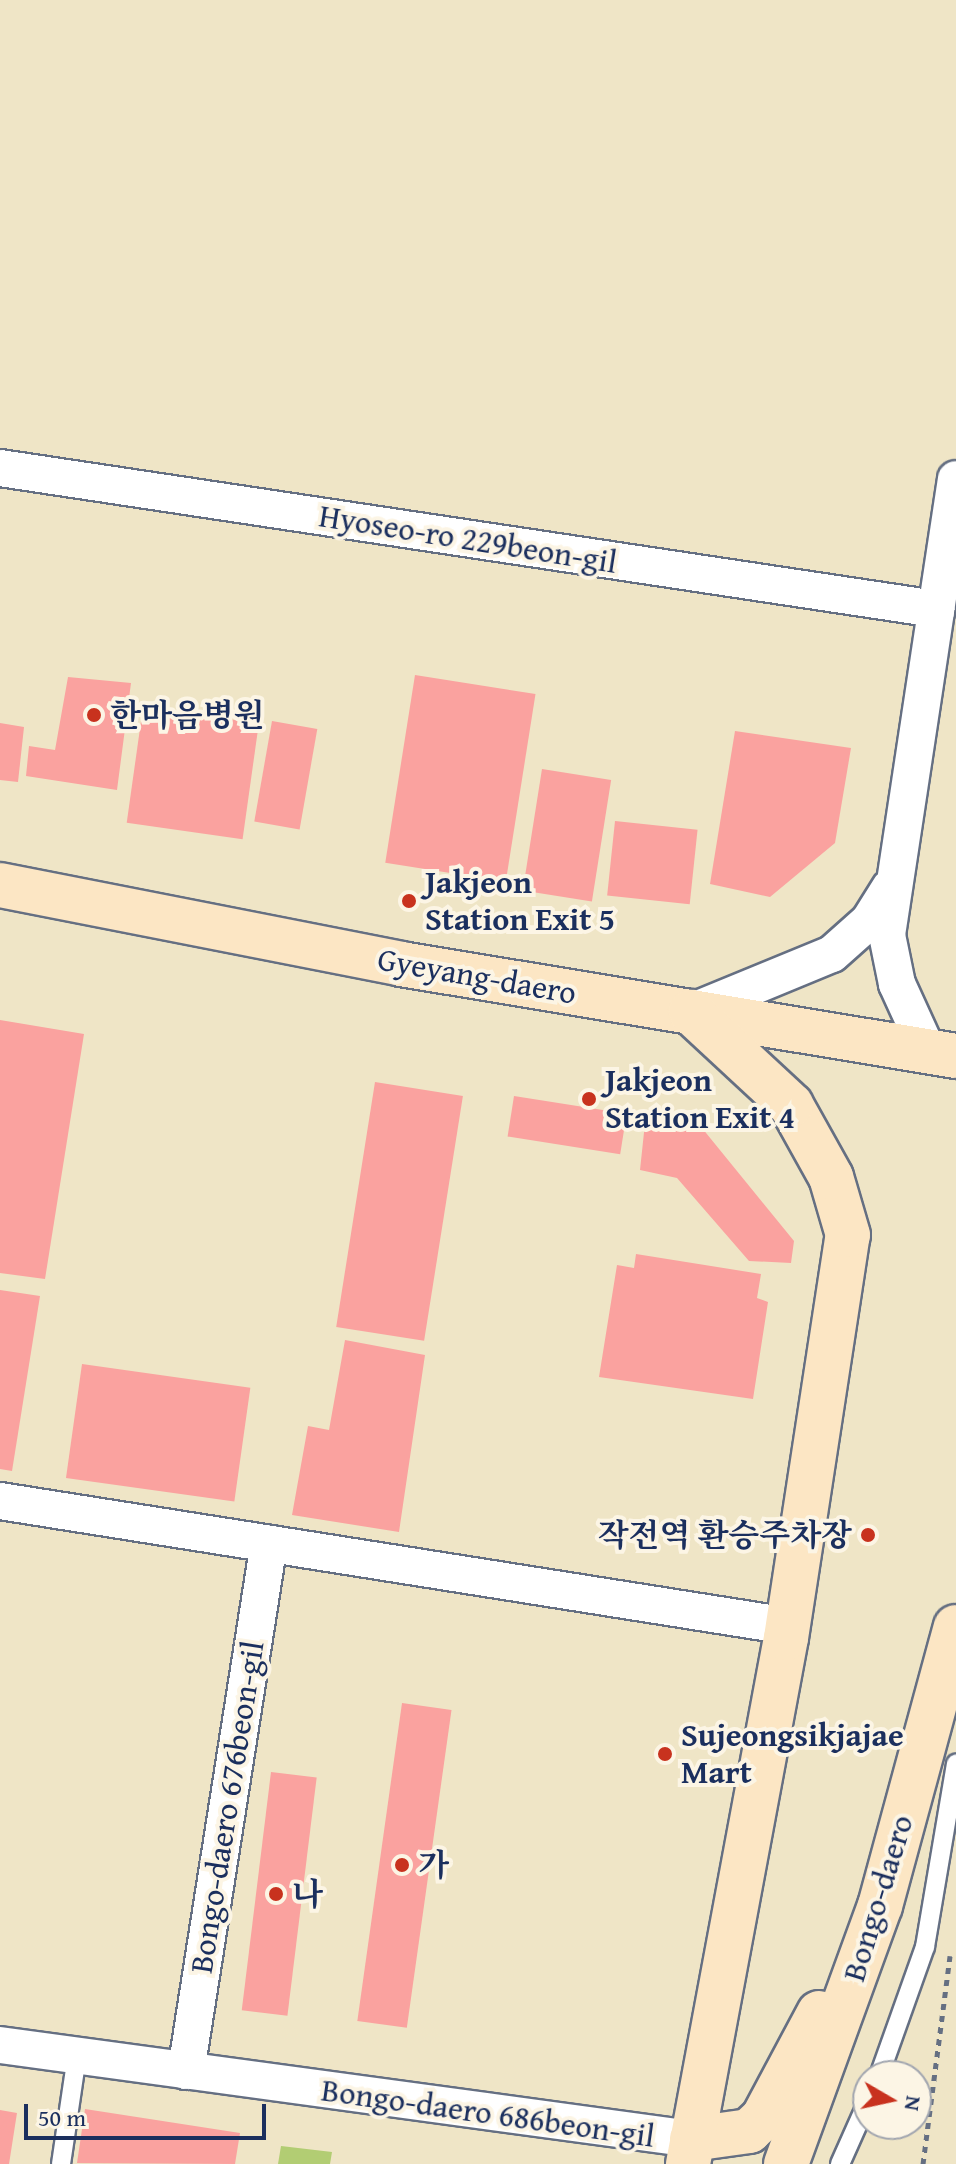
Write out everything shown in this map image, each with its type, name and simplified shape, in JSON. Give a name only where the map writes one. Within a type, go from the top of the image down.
[{"type":"main road","name":"Gyeyang-daero","points":[[0,885],[691,1012],[947,1047]]},
{"type":"main road","points":[[690,2152],[788,1626],[848,1235],[831,1177],[791,1105],[691,1012]]},
{"type":"main road","name":"Bongo-daero","points":[[786,2164],[880,1906],[956,1627]]},
{"type":"main road","points":[[690,2152],[749,2131],[763,2118],[880,1906]]},
{"type":"street","name":"Hyoseo-ro 229beon-gil","points":[[0,468],[936,609]]},
{"type":"street","points":[[947,1047],[897,984],[887,935],[956,479]]},
{"type":"street","points":[[691,1012],[832,954],[869,921],[898,877]]},
{"type":"street","points":[[0,1501],[788,1626]]},
{"type":"street","name":"Bongo-daero 676beon-gil","points":[[186,2071],[269,1543]]},
{"type":"street","name":"Bongo-daero 686beon-gil","points":[[0,2045],[186,2071],[690,2152]]},
{"type":"lane","points":[[885,2060],[925,1947],[956,1764]]},
{"type":"lane","points":[[61,2164],[77,2056]]},
{"type":"lane","points":[[840,2164],[852,2137]]},
{"type":"path","points":[[923,2164],[952,1942]]},
{"type":"green space","points":[[281,2146],[332,2152],[330,2164],[278,2164]]},
{"type":"building","points":[[415,675],[535,694],[506,882],[385,863]]},
{"type":"building","name":"한마음병원","points":[[68,677],[131,683],[117,790],[26,776],[29,746],[55,750]]},
{"type":"building","points":[[143,707],[259,723],[243,839],[127,823]]},
{"type":"building","points":[[272,721],[317,729],[300,829],[254,821]]},
{"type":"building","points":[[0,723],[24,727],[18,782],[0,780]]},
{"type":"building","points":[[735,731],[851,748],[835,843],[770,897],[710,884]]},
{"type":"building","points":[[542,769],[611,780],[592,901],[523,890]]},
{"type":"building","points":[[615,821],[698,830],[690,904],[607,896]]},
{"type":"building","points":[[0,1020],[84,1034],[45,1279],[0,1273]]},
{"type":"building","points":[[375,1082],[463,1096],[424,1341],[336,1327]]},
{"type":"building","points":[[514,1096],[627,1114],[620,1154],[508,1136]]},
{"type":"building","points":[[645,1123],[702,1128],[794,1241],[791,1263],[749,1261],[677,1178],[640,1170]]},
{"type":"building","points":[[636,1254],[761,1274],[757,1298],[768,1302],[753,1399],[599,1377],[617,1265],[634,1268]]},
{"type":"building","points":[[0,1290],[40,1296],[12,1471],[0,1469]]},
{"type":"building","points":[[345,1340],[425,1355],[399,1532],[292,1515],[308,1426],[329,1430]]},
{"type":"building","points":[[82,1364],[250,1388],[234,1502],[66,1478]]},
{"type":"building","name":"가","points":[[402,1703],[452,1710],[407,2028],[357,2021]]},
{"type":"building","name":"나","points":[[271,1772],[317,1778],[287,2016],[242,2010]]},
{"type":"building","points":[[85,2109],[240,2133],[235,2164],[77,2163]]},
{"type":"building","points":[[0,2110],[17,2113],[9,2164],[0,2164]]},
{"type":"place","name":"한마음병원","points":[[94,715]]},
{"type":"place","name":"Jakjeon Station Exit 5","points":[[409,901]]},
{"type":"place","name":"Jakjeon Station Exit 4","points":[[589,1099]]},
{"type":"place","name":"작전역 환승주차장","points":[[868,1535]]},
{"type":"place","name":"Sujeongsikjajae Mart","points":[[665,1754]]},
{"type":"place","name":"가","points":[[402,1865]]},
{"type":"place","name":"나","points":[[276,1894]]}]
